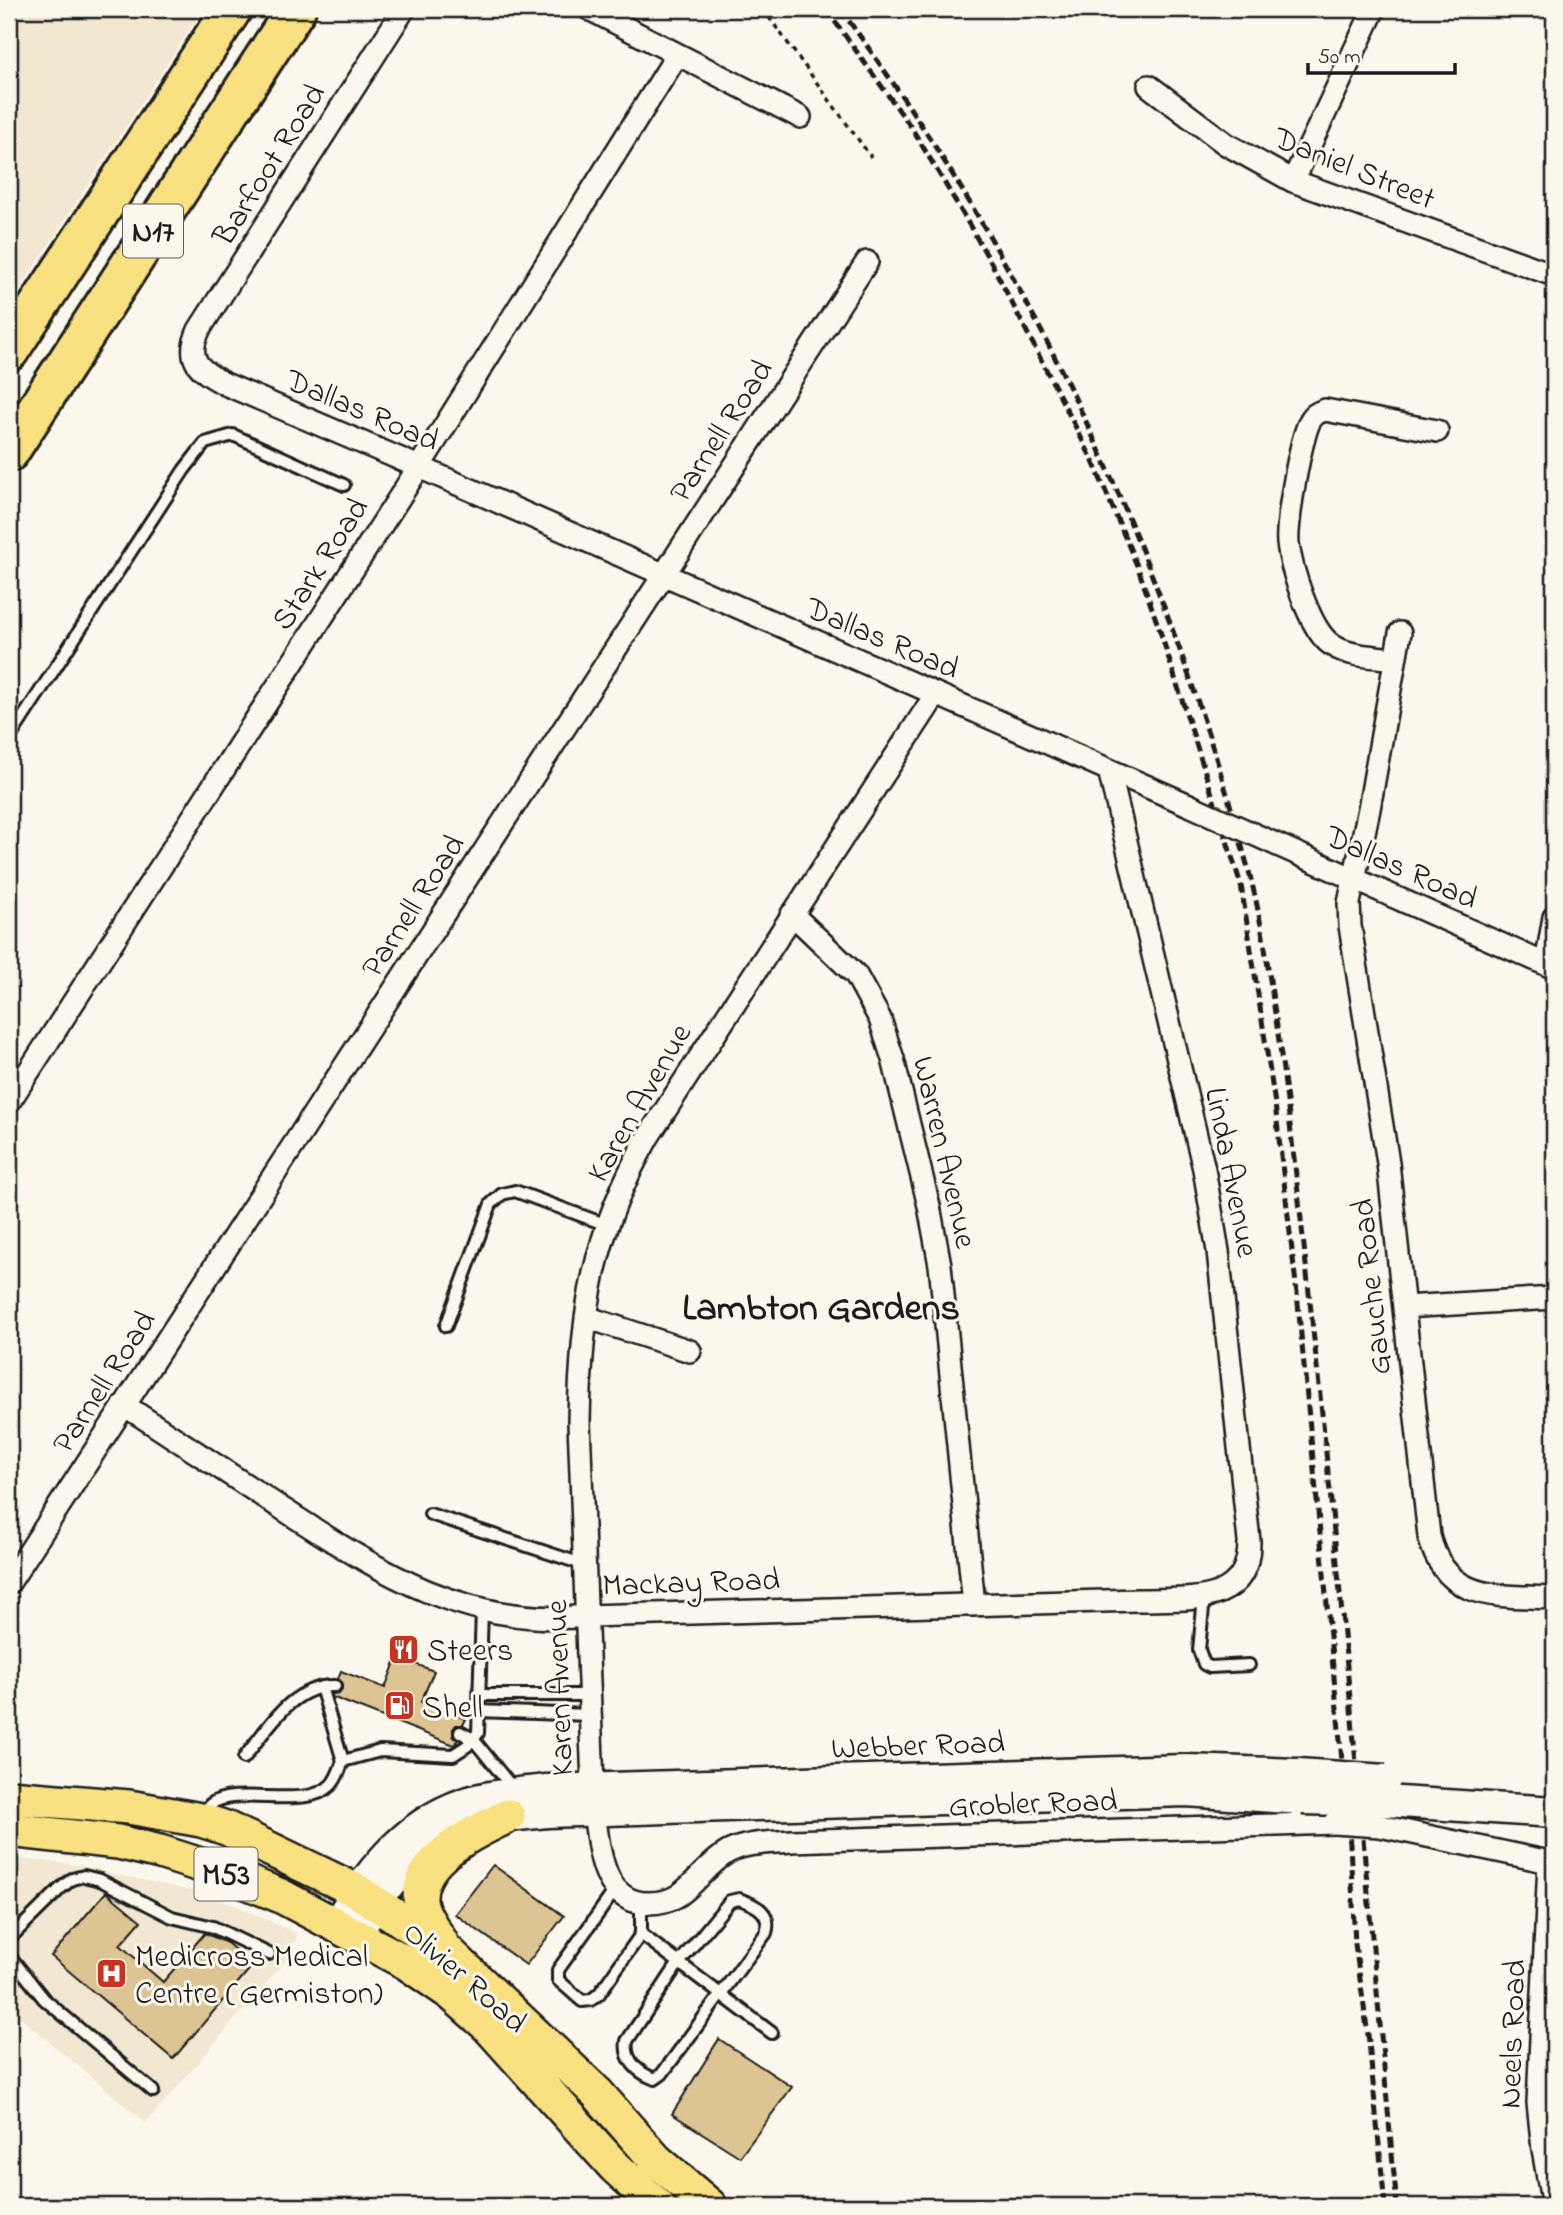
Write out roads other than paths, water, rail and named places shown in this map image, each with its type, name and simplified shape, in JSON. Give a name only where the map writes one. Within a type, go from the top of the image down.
[{"type":"highway","name":"N17","points":[[9,351],[232,9]]},
{"type":"highway","name":"N17","points":[[9,452],[296,9]]},
{"type":"highway","points":[[9,312],[57,243],[196,63]]},
{"type":"highway","points":[[9,475],[34,413]]},
{"type":"main road","name":"Webber Road","points":[[346,1929],[366,1897],[386,1887],[440,1840],[512,1804],[547,1812],[593,1800],[1186,1791],[1300,1786],[1383,1802],[1554,1812]]},
{"type":"main road","name":"Webber Road","points":[[1383,1802],[1554,1792]]},
{"type":"main road","name":"Olivier Road","points":[[9,1797],[129,1807],[201,1820],[226,1828],[366,1897],[445,1949],[597,2093],[656,2160],[710,2206]]},
{"type":"main road","points":[[445,1949],[422,1909],[419,1898],[429,1872],[454,1844],[512,1804]]},
{"type":"main road","name":"Olivier Road","points":[[9,1830],[87,1837],[160,1852],[222,1872],[281,1896],[407,1963],[452,1994],[479,2018],[615,2167],[659,2206]]},
{"type":"street","name":"Barfoot Road","points":[[194,356],[193,347],[199,330],[404,9]]},
{"type":"street","points":[[589,9],[800,117]]},
{"type":"street","points":[[1293,181],[1374,9]]},
{"type":"street","name":"Stark Road","points":[[9,1101],[419,467],[677,55]]},
{"type":"street","name":"Daniel Street","points":[[1149,86],[1226,144],[1293,181],[1554,275]]},
{"type":"street","name":"Parnell Road","points":[[9,1583],[867,261]]},
{"type":"street","name":"Dallas Road","points":[[194,356],[202,370],[225,384],[936,694],[1550,966]]},
{"type":"street","points":[[1394,659],[1354,654],[1329,643],[1322,635],[1305,601],[1291,558],[1287,528],[1304,435],[1312,417],[1325,410],[1437,431]]},
{"type":"street","name":"Gauche Road","points":[[1400,633],[1369,809],[1349,903],[1350,926],[1388,1163],[1429,1536],[1433,1553],[1448,1576],[1457,1583],[1495,1594],[1554,1598]]},
{"type":"street","name":"Karen Avenue","points":[[593,1800],[579,1422],[580,1362],[594,1267],[607,1225],[633,1163],[654,1126],[936,694]]},
{"type":"street","name":"Linda Avenue","points":[[1109,770],[1191,1108],[1218,1251],[1249,1541],[1249,1562],[1245,1572],[1231,1587]]},
{"type":"street","name":"Warren Avenue","points":[[792,914],[856,975],[880,1019],[893,1059],[929,1206],[940,1265],[974,1605]]},
{"type":"street","points":[[1550,966],[1554,917]]},
{"type":"street","points":[[1404,1307],[1554,1298]]},
{"type":"street","points":[[586,1317],[690,1351]]},
{"type":"street","name":"Mackay Road","points":[[124,1405],[326,1537],[376,1566],[428,1591],[482,1610],[523,1618],[1203,1597],[1231,1587]]},
{"type":"street","points":[[593,1800],[601,1854],[615,1890],[622,1896],[641,1903]]},
{"type":"street","name":"Grobler Road","points":[[641,1903],[654,1903],[676,1897],[728,1853],[753,1844],[1334,1823],[1383,1802],[1551,1862]]},
{"type":"street","name":"Neels Road","points":[[1551,1862],[1538,2103],[1553,2206]]},
{"type":"lane","points":[[9,739],[184,470],[205,443],[233,435],[344,485]]},
{"type":"lane","points":[[446,1326],[491,1204],[502,1194],[515,1191],[607,1225]]},
{"type":"lane","points":[[430,1514],[585,1565]]},
{"type":"lane","points":[[1203,1597],[1199,1650],[1204,1664],[1210,1667],[1248,1665]]},
{"type":"lane","points":[[343,1761],[380,1751],[453,1755],[467,1746],[478,1733],[482,1610]]},
{"type":"lane","points":[[244,1758],[288,1704],[321,1687],[335,1686]]},
{"type":"lane","points":[[201,1820],[209,1805],[224,1798],[309,1796],[324,1791],[334,1783],[343,1761],[321,1687]]},
{"type":"lane","points":[[480,1695],[589,1705]]},
{"type":"lane","points":[[479,1711],[589,1705]]},
{"type":"lane","points":[[460,1732],[473,1739],[512,1804]]},
{"type":"lane","points":[[9,1939],[61,1888],[72,1879],[84,1876],[100,1880],[172,1917],[213,1927],[269,1954]]},
{"type":"lane","points":[[615,1890],[558,1970],[558,1980],[582,2001],[591,2000],[599,1994],[641,1934],[641,1903]]},
{"type":"lane","points":[[739,1899],[766,1915],[769,1923],[766,1933],[663,2074],[655,2078],[646,2075],[628,2060],[625,2050],[627,2041],[678,1964],[730,1901],[739,1899]]},
{"type":"lane","points":[[641,1934],[772,2033]]},
{"type":"lane","points":[[9,1955],[44,1999],[153,2091]]},
{"type":"railway","points":[[826,9],[911,127],[956,202],[993,266],[1092,459],[1138,568],[1241,885],[1275,1104],[1297,1293],[1350,1844],[1355,1944],[1369,2042],[1385,2206]]},
{"type":"railway","points":[[840,9],[909,106],[972,206],[1030,310],[1083,416],[1131,524],[1174,634],[1213,747],[1251,881],[1264,940],[1276,1020],[1305,1253],[1336,1549],[1397,2206]]},
{"type":"place","name":"Steers","points":[[404,1649]]},
{"type":"place","name":"Shell","points":[[399,1706]]},
{"type":"place","name":"Medicross Medical Centre (Germiston)","points":[[112,1973]]},
{"type":"district","name":"Lambton Gardens","points":[[821,1306]]}]
